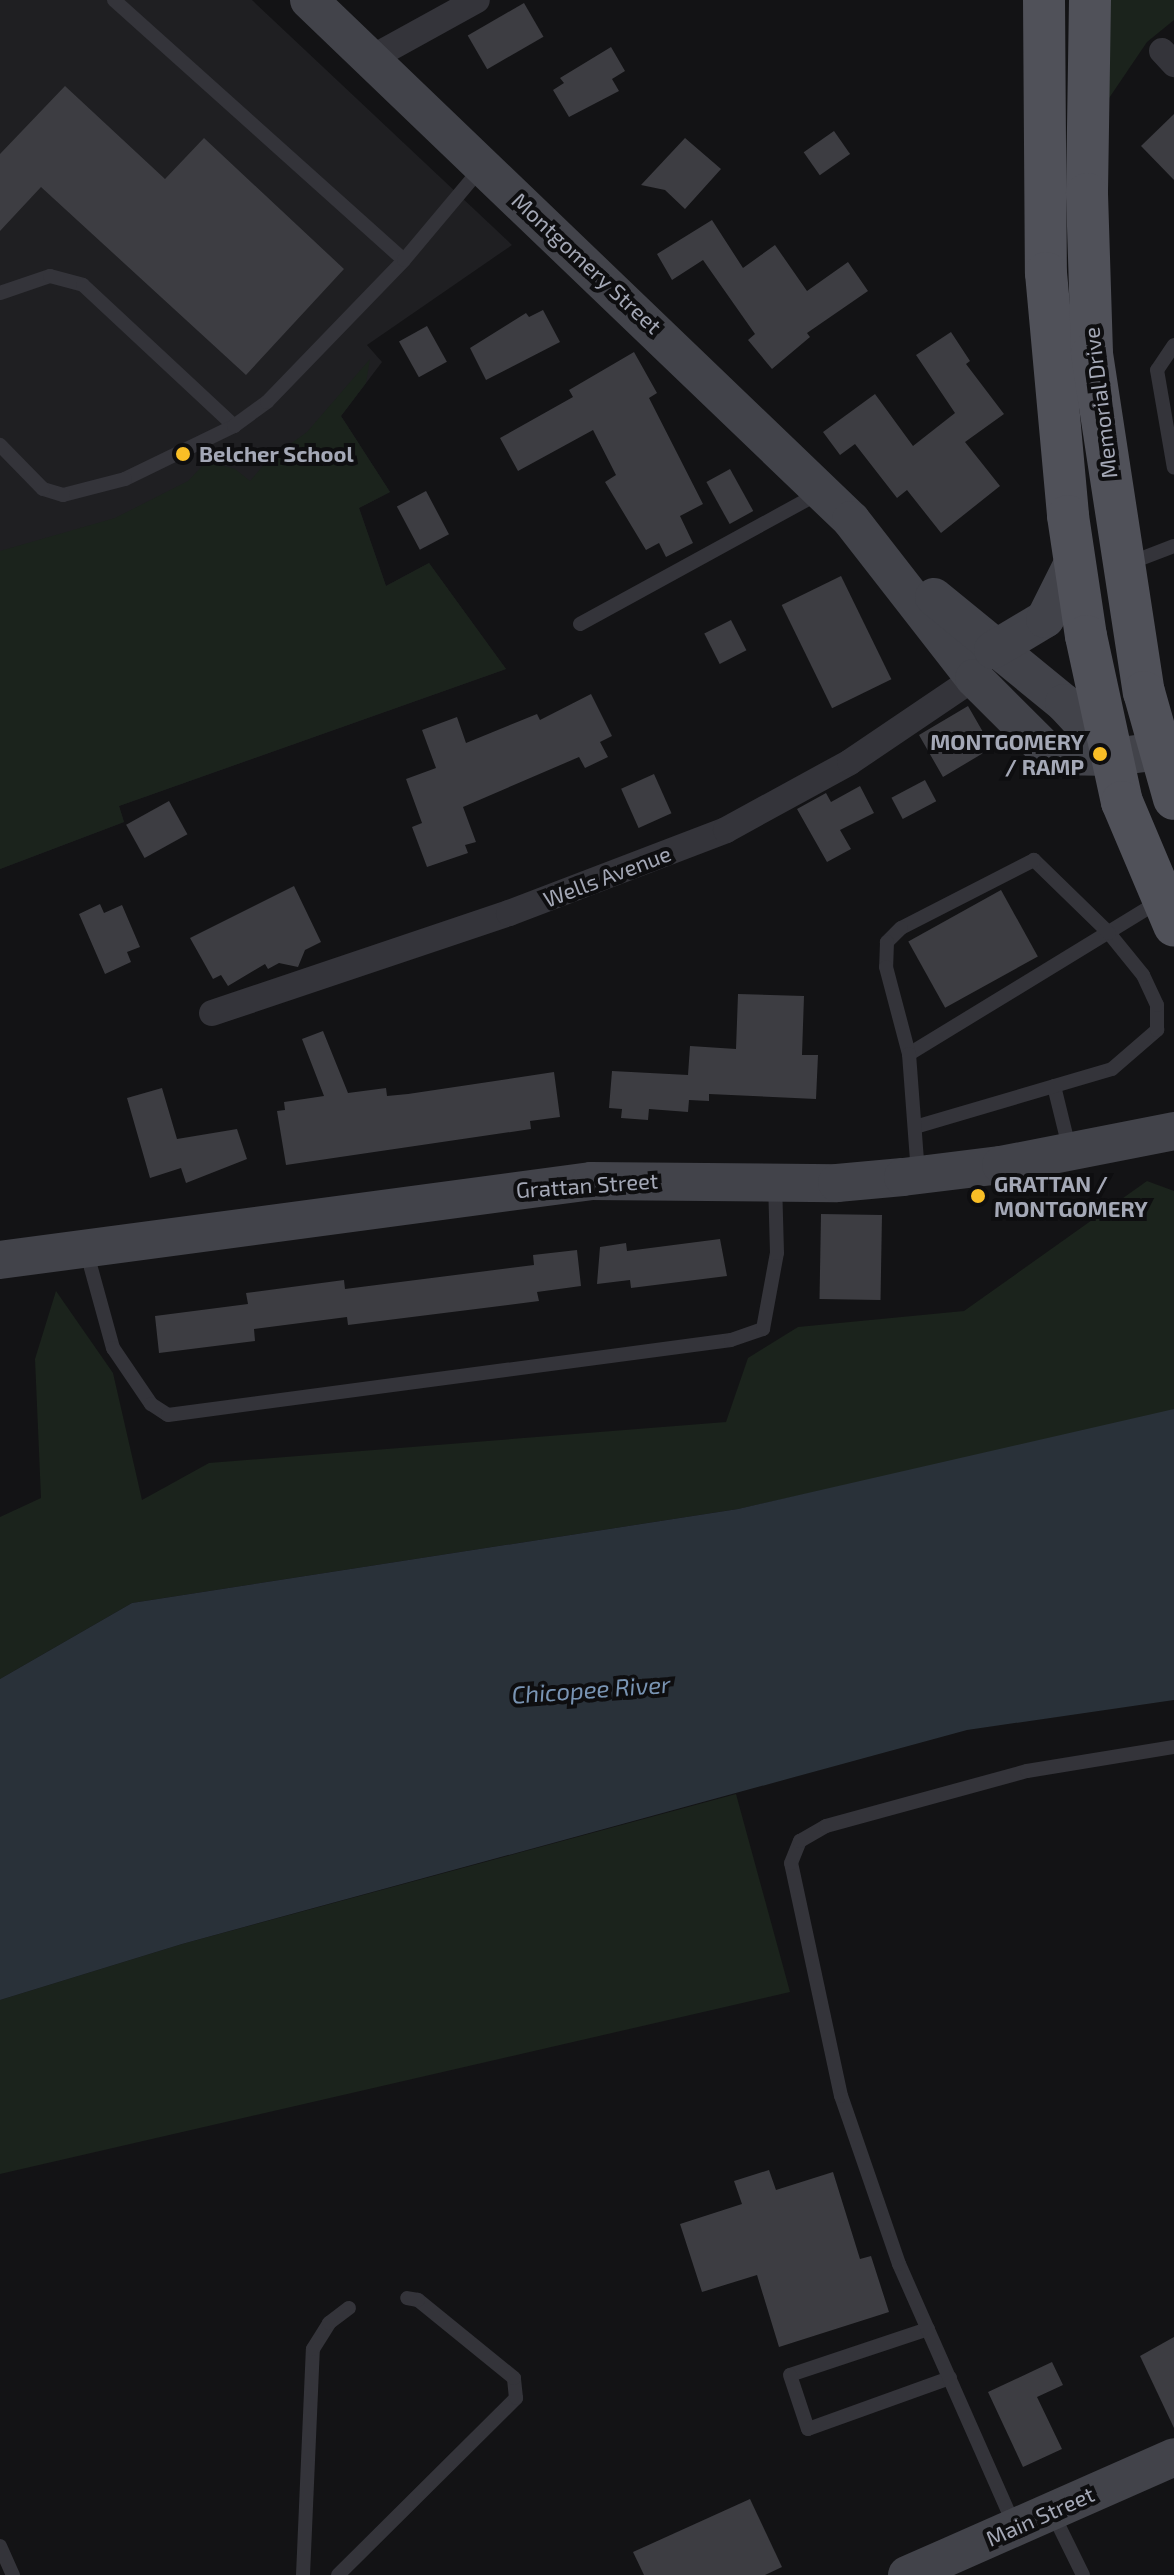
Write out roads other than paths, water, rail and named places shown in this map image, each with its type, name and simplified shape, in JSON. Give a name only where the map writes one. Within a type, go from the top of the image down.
[{"type":"main road","name":"Montgomery Street","points":[[309,0],[823,491],[983,664],[1002,710],[1052,756],[1114,757]]},
{"type":"main road","name":"Memorial Drive","points":[[1044,0],[1046,273],[1075,559],[1122,802],[1170,906]]},
{"type":"main road","name":"Memorial Drive","points":[[1090,0],[1087,210],[1092,354],[1123,565],[1168,743],[1174,799]]},
{"type":"main road","points":[[983,664],[1045,619],[1075,559]]},
{"type":"main road","name":"Montgomery Street","points":[[983,664],[1064,703],[1114,757]]},
{"type":"main road","points":[[1114,757],[1168,743]]},
{"type":"main road","name":"Grattan Street","points":[[0,1260],[591,1181],[775,1180],[837,1183],[918,1175],[1070,1153],[1174,1131]]},
{"type":"main road","name":"Main Street","points":[[907,2575],[1174,2457]]},
{"type":"street","points":[[370,59],[477,0]]},
{"type":"street","name":"Wells Avenue","points":[[212,1013],[509,913],[726,830],[850,762],[983,664]]},
{"type":"lane","points":[[114,0],[404,260]]},
{"type":"lane","points":[[0,445],[43,489],[63,495],[125,479],[234,426],[267,402],[404,260],[484,165]]},
{"type":"lane","points":[[0,293],[50,276],[83,285],[234,426]]},
{"type":"lane","points":[[1174,345],[1157,370],[1174,468]]},
{"type":"lane","points":[[580,624],[823,491]]},
{"type":"lane","points":[[1123,565],[1174,546]]},
{"type":"lane","points":[[915,1127],[1112,1069],[1157,1030],[1157,1005],[1143,975],[1109,933],[1034,860],[901,928],[887,942],[886,967],[909,1054],[918,1175]]},
{"type":"lane","points":[[909,1054],[1109,933],[1170,906]]},
{"type":"lane","points":[[1054,1086],[1070,1153]]},
{"type":"lane","points":[[86,1249],[113,1348],[151,1404],[168,1415],[731,1340],[763,1329],[777,1253],[775,1180]]},
{"type":"lane","points":[[1015,2527],[899,2264],[841,2096],[791,1863],[800,1841],[826,1826],[1027,1771],[1174,1747]]},
{"type":"lane","points":[[338,2575],[516,2398],[514,2378],[418,2300],[407,2298]]},
{"type":"lane","points":[[303,2575],[313,2349],[329,2323],[349,2308]]},
{"type":"lane","points":[[928,2329],[790,2375],[808,2429],[950,2378]]},
{"type":"lane","points":[[1052,2511],[1083,2575]]},
{"type":"lane","points":[[0,2546],[13,2575]]},
{"type":"water","name":"Chicopee River","points":[[1174,1409],[1174,1700],[967,1730],[182,1944],[0,2000],[0,1679],[132,1603],[738,1509]]},
{"type":"place","name":"Belcher School","points":[[183,454]]},
{"type":"place","name":"MONTGOMERY / RAMP","points":[[1100,754]]},
{"type":"place","name":"GRATTAN / MONTGOMERY","points":[[978,1196]]}]
